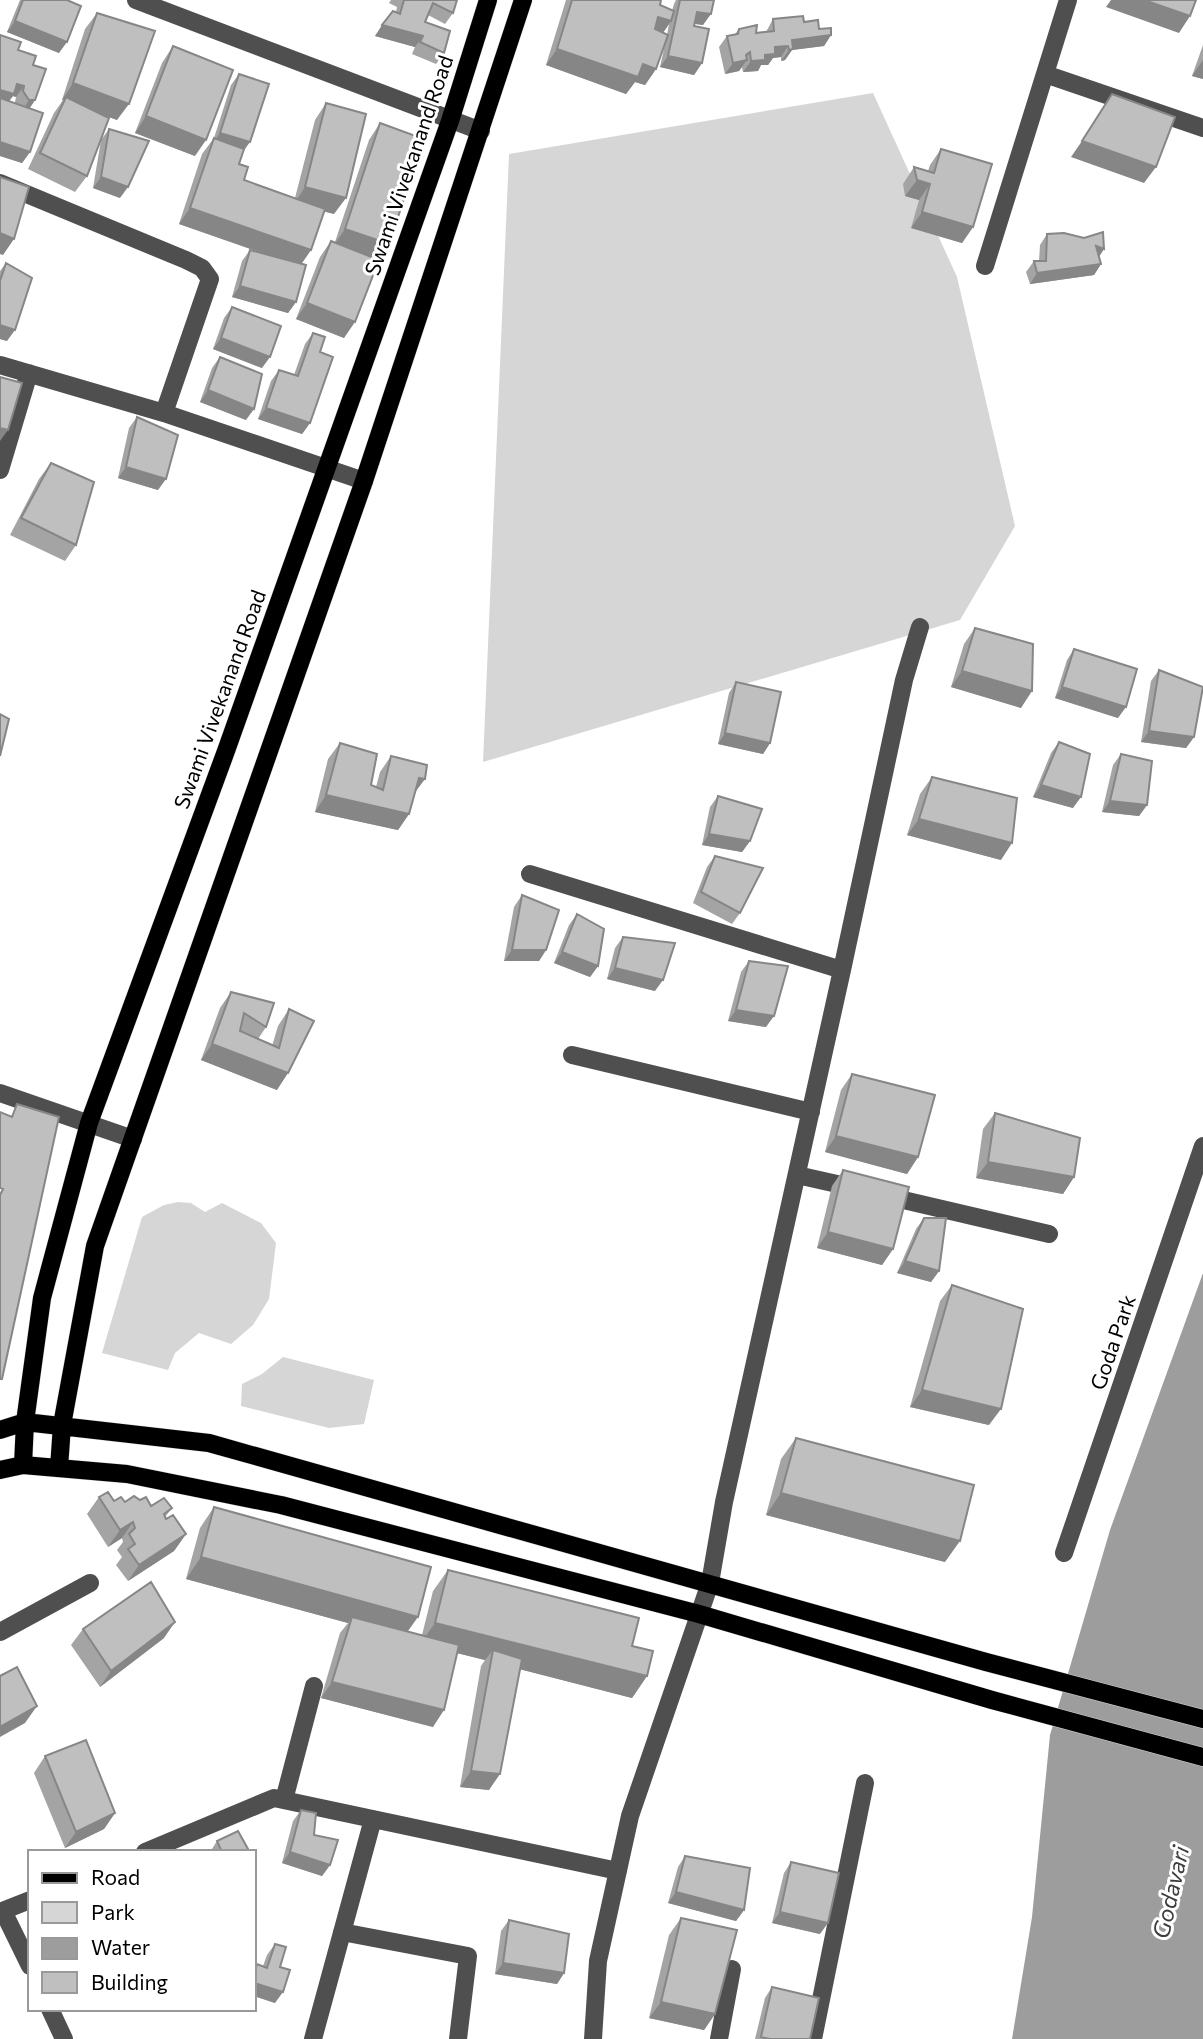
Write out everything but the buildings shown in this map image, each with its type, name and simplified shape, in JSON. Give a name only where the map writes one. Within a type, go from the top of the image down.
[{"type":"main road","name":"Swami Vivekanand Road","points":[[23,1465],[25,1422],[42,1298],[89,1123],[226,751],[450,121],[488,0]]},
{"type":"main road","points":[[59,1468],[62,1425],[95,1246],[364,481],[523,0]]},
{"type":"main road","points":[[0,1430],[25,1422],[209,1443],[986,1662],[1203,1719]]},
{"type":"main road","points":[[0,1471],[23,1465],[127,1475],[281,1505],[699,1614],[992,1700],[1203,1757]]},
{"type":"street","points":[[136,0],[481,131]]},
{"type":"street","points":[[985,266],[1068,0]]},
{"type":"street","points":[[1045,74],[1203,128]]},
{"type":"street","points":[[0,183],[186,260],[202,268],[210,279],[164,413]]},
{"type":"street","points":[[0,365],[164,413],[364,481]]},
{"type":"street","points":[[0,470],[29,373]]},
{"type":"street","points":[[593,2039],[598,1962],[630,1816],[710,1583],[724,1502],[904,680],[920,627]]},
{"type":"street","points":[[530,874],[842,970]]},
{"type":"street","points":[[572,1055],[811,1112]]},
{"type":"street","points":[[0,1093],[133,1139]]},
{"type":"street","name":"Goda Park","points":[[1064,1553],[1203,1146]]},
{"type":"street","points":[[797,1175],[1049,1234]]},
{"type":"street","points":[[0,1632],[90,1583]]},
{"type":"street","points":[[284,1800],[314,1686]]},
{"type":"street","points":[[813,2039],[865,1783]]},
{"type":"street","points":[[150,1850],[274,1798],[618,1871]]},
{"type":"street","points":[[313,2039],[373,1819]]},
{"type":"street","points":[[28,1901],[2,1911],[28,1962]]},
{"type":"street","points":[[342,1932],[468,1956],[458,2039]]},
{"type":"street","points":[[719,2039],[732,1969]]},
{"type":"street","points":[[51,2011],[64,2039]]},
{"type":"green space","points":[[873,93],[957,277],[1015,526],[960,620],[483,762],[509,154]]},
{"type":"green space","points":[[191,1203],[205,1212],[222,1203],[261,1223],[276,1243],[269,1299],[253,1325],[231,1344],[199,1333],[175,1353],[168,1370],[102,1353],[142,1217],[164,1205]]},
{"type":"green space","points":[[283,1357],[374,1380],[364,1424],[329,1428],[241,1406],[242,1384],[262,1374]]},
{"type":"water","name":"Godavari","points":[[1203,1273],[1203,2039],[1012,2039],[1032,1917],[1050,1735],[1110,1530]]}]
